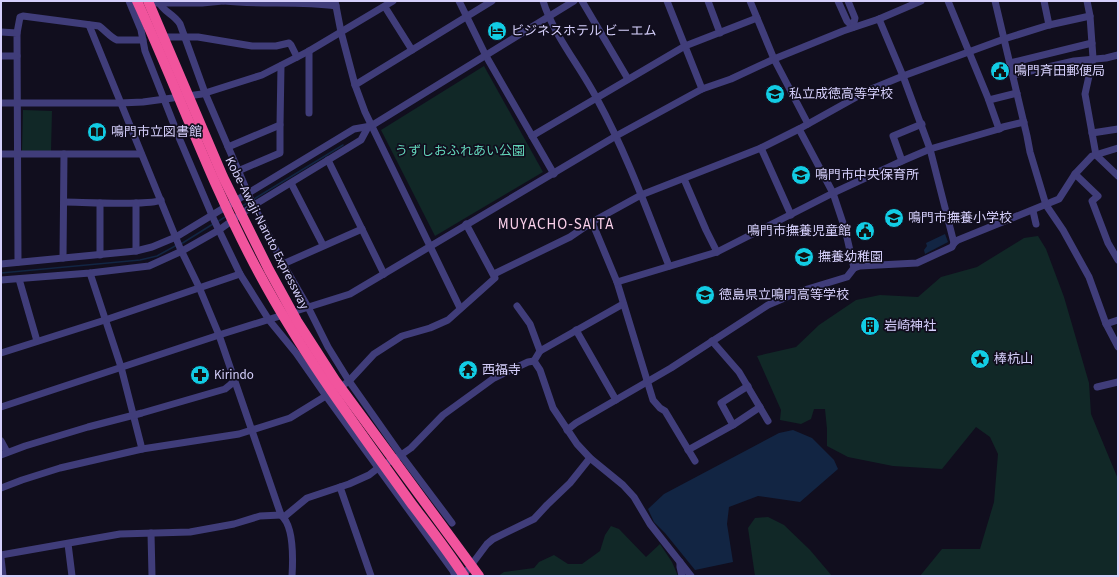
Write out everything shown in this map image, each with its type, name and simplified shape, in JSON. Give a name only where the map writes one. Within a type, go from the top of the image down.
[{"type":"highway","name":"Kobe-Awaji-Naruto Expressway","points":[[148,1],[223,177],[265,263],[298,321],[335,380],[479,576]]},
{"type":"highway","name":"Kobe-Awaji-Naruto Expressway","points":[[132,2],[214,180],[260,275],[288,325],[327,384],[464,576]]},
{"type":"street","points":[[454,576],[454,572],[296,353],[269,320],[240,274],[180,140],[145,51],[141,30],[132,2],[202,3],[224,1],[249,3],[336,4],[341,32],[355,85],[370,127],[460,308]]},
{"type":"street","points":[[1,103],[143,102],[205,92],[262,75],[281,66],[393,1]]},
{"type":"street","points":[[459,1],[486,56],[554,174]]},
{"type":"street","points":[[355,85],[492,1]]},
{"type":"street","points":[[543,1],[548,17],[596,98],[616,136],[669,266]]},
{"type":"street","points":[[1,280],[90,273],[149,266],[179,244],[216,223],[251,200],[292,182],[361,140],[370,127],[574,1]]},
{"type":"street","points":[[582,1],[628,79]]},
{"type":"street","points":[[668,1],[702,89]]},
{"type":"street","points":[[708,1],[720,33]]},
{"type":"street","points":[[750,1],[774,59],[808,124]]},
{"type":"street","points":[[838,1],[846,21],[853,27]]},
{"type":"street","points":[[848,1],[855,18],[853,27]]},
{"type":"street","points":[[1,407],[219,335],[350,294],[616,136],[702,89],[731,79],[774,59],[853,27],[879,19],[921,1]]},
{"type":"street","points":[[948,1],[989,100],[999,129]]},
{"type":"street","points":[[995,1],[1030,152],[1046,205],[1063,230],[1089,277],[1106,324],[1118,347]]},
{"type":"street","points":[[1044,1],[1049,25]]},
{"type":"street","points":[[1088,1],[1093,58],[1085,94],[1096,155],[1118,176]]},
{"type":"street","points":[[159,2],[163,10],[176,18],[180,24],[205,92],[251,200],[283,264],[308,307],[328,347],[349,381],[401,455],[452,523]]},
{"type":"street","points":[[385,7],[412,50]]},
{"type":"street","points":[[18,262],[17,33],[20,18],[23,16],[89,26],[99,26],[117,40],[198,37],[252,46],[276,46],[289,43],[297,57]]},
{"type":"street","points":[[494,274],[570,236],[592,222],[641,196],[761,148],[799,129],[868,90],[1004,39],[1049,25],[1090,16]]},
{"type":"street","points":[[532,136],[685,46],[757,18]]},
{"type":"street","points":[[879,19],[922,124],[930,149],[954,243]]},
{"type":"street","points":[[89,26],[160,200],[219,335],[282,516],[291,535],[292,576]]},
{"type":"street","points":[[1,32],[17,33]]},
{"type":"street","points":[[1010,63],[1092,43]]},
{"type":"street","points":[[309,51],[309,113]]},
{"type":"street","points":[[1,56],[17,56]]},
{"type":"street","points":[[1013,75],[1074,61],[1093,58],[1117,58]]},
{"type":"street","points":[[238,171],[280,153],[281,66]]},
{"type":"street","points":[[989,100],[1017,93]]},
{"type":"street","points":[[617,282],[717,252],[833,193],[930,149],[1024,122]]},
{"type":"street","points":[[902,161],[893,136],[922,124]]},
{"type":"street","points":[[228,147],[280,125]]},
{"type":"street","points":[[1,264],[136,251],[152,247],[179,244],[216,223],[251,200],[354,128],[370,127]]},
{"type":"street","points":[[799,129],[833,193],[845,229],[854,268]]},
{"type":"street","points":[[1092,133],[1118,129]]},
{"type":"street","points":[[761,148],[791,215]]},
{"type":"street","points":[[567,430],[576,423],[671,368],[768,305],[801,291],[846,277],[854,268],[863,265],[917,263],[952,247],[954,243],[1059,200],[1075,174],[1092,156],[1118,148]]},
{"type":"street","points":[[1,154],[141,154]]},
{"type":"street","points":[[63,258],[64,154]]},
{"type":"street","points":[[328,160],[384,274]]},
{"type":"street","points":[[1075,174],[1098,196],[1092,200],[1108,242],[1118,260]]},
{"type":"street","points":[[684,179],[717,252]]},
{"type":"street","points":[[292,182],[323,245]]},
{"type":"street","points":[[64,202],[136,203],[157,202],[160,200]]},
{"type":"street","points":[[100,203],[100,255]]},
{"type":"street","points":[[136,203],[136,251]]},
{"type":"street","points":[[1033,211],[1036,224]]},
{"type":"street","points":[[592,222],[617,282],[654,400],[660,408],[665,411],[694,461]]},
{"type":"street","points":[[1,488],[46,471],[142,450],[239,434],[290,418],[349,381],[374,354],[402,336],[430,328],[448,320],[495,278],[466,224]]},
{"type":"street","points":[[283,264],[362,229]]},
{"type":"street","points":[[90,273],[121,367],[142,450]]},
{"type":"street","points":[[1,353],[105,320],[240,274]]},
{"type":"street","points":[[18,279],[38,341]]},
{"type":"street","points":[[3,576],[1,557],[120,534],[190,532],[234,524],[260,516],[282,516],[307,498],[340,487],[369,474],[401,455],[443,415],[494,378],[528,362],[534,361],[540,351],[623,304]]},
{"type":"street","points":[[517,306],[530,324],[540,351]]},
{"type":"street","points":[[1106,324],[1118,320]]},
{"type":"street","points":[[576,330],[616,400]]},
{"type":"street","points":[[712,341],[739,372],[768,422]]},
{"type":"street","points":[[534,361],[540,370],[553,408],[577,444],[590,458],[623,485],[650,524],[691,576]]},
{"type":"street","points":[[1,441],[4,454],[88,427],[225,389],[234,381]]},
{"type":"street","points":[[1097,386],[1118,382]]},
{"type":"street","points":[[733,424],[720,403],[748,386]]},
{"type":"street","points":[[688,450],[760,407]]},
{"type":"street","points":[[464,576],[487,544],[493,539],[534,519],[570,483],[590,458]]},
{"type":"street","points":[[340,487],[371,576]]},
{"type":"street","points":[[151,533],[152,576]]},
{"type":"street","points":[[68,544],[72,576]]},
{"type":"street","points":[[680,562],[682,576]]},
{"type":"green space","name":"うずしおふれあい公園","points":[[484,66],[543,172],[435,236],[381,130]]},
{"type":"green space","points":[[23,110],[52,111],[51,151],[22,151]]},
{"type":"green space","points":[[1038,236],[1046,249],[1064,297],[1089,383],[1091,414],[1118,479],[1118,576],[920,576],[942,549],[980,549],[994,502],[998,454],[990,437],[976,427],[942,469],[893,466],[848,457],[827,446],[825,409],[814,409],[811,419],[801,424],[780,420],[781,410],[757,356],[796,347],[819,325],[856,300],[880,295],[918,297],[941,277],[977,267],[1024,238]]},
{"type":"green space","points":[[768,517],[784,525],[810,550],[832,576],[755,576],[748,528],[755,518]]},
{"type":"green space","points":[[611,526],[619,529],[646,557],[660,544],[672,562],[678,576],[498,576],[504,572],[534,568],[539,562],[554,555],[568,564],[582,564],[600,551],[605,535]]},
{"type":"water","points":[[945,234],[948,242],[925,254],[924,250],[927,246],[926,243]]},
{"type":"water","points":[[793,430],[812,438],[834,460],[838,469],[800,502],[758,496],[729,507],[727,524],[733,562],[695,570],[665,533],[654,522],[648,509],[664,494],[779,433]]},
{"type":"waterway","points":[[254,199],[343,145]]},
{"type":"waterway","points":[[242,206],[249,202]]},
{"type":"waterway","points":[[217,222],[225,217]]},
{"type":"waterway","points":[[181,244],[213,224]]},
{"type":"waterway","points":[[1,273],[140,260],[157,256],[177,245]]},
{"type":"place","name":"ビジネスホテル ビーエム","points":[[497,31]]},
{"type":"place","name":"鳴門斉田郵便局","points":[[1000,71]]},
{"type":"place","name":"私立成徳高等学校","points":[[775,94]]},
{"type":"place","name":"鳴門市立図書館","points":[[97,132]]},
{"type":"place","name":"鳴門市中央保育所","points":[[801,175]]},
{"type":"place","name":"鳴門市撫養小学校","points":[[894,218]]},
{"type":"place","name":"鳴門市撫養児童館","points":[[865,231]]},
{"type":"place","name":"撫養幼稚園","points":[[804,257]]},
{"type":"place","name":"徳島県立鳴門高等学校","points":[[705,295]]},
{"type":"place","name":"岩崎神社","points":[[870,326]]},
{"type":"place","name":"棒杭山","points":[[980,359]]},
{"type":"place","name":"西福寺","points":[[468,370]]},
{"type":"place","name":"Kirindo","points":[[200,375]]},
{"type":"district","name":"MUYACHO-SAITA","points":[[556,224]]}]
